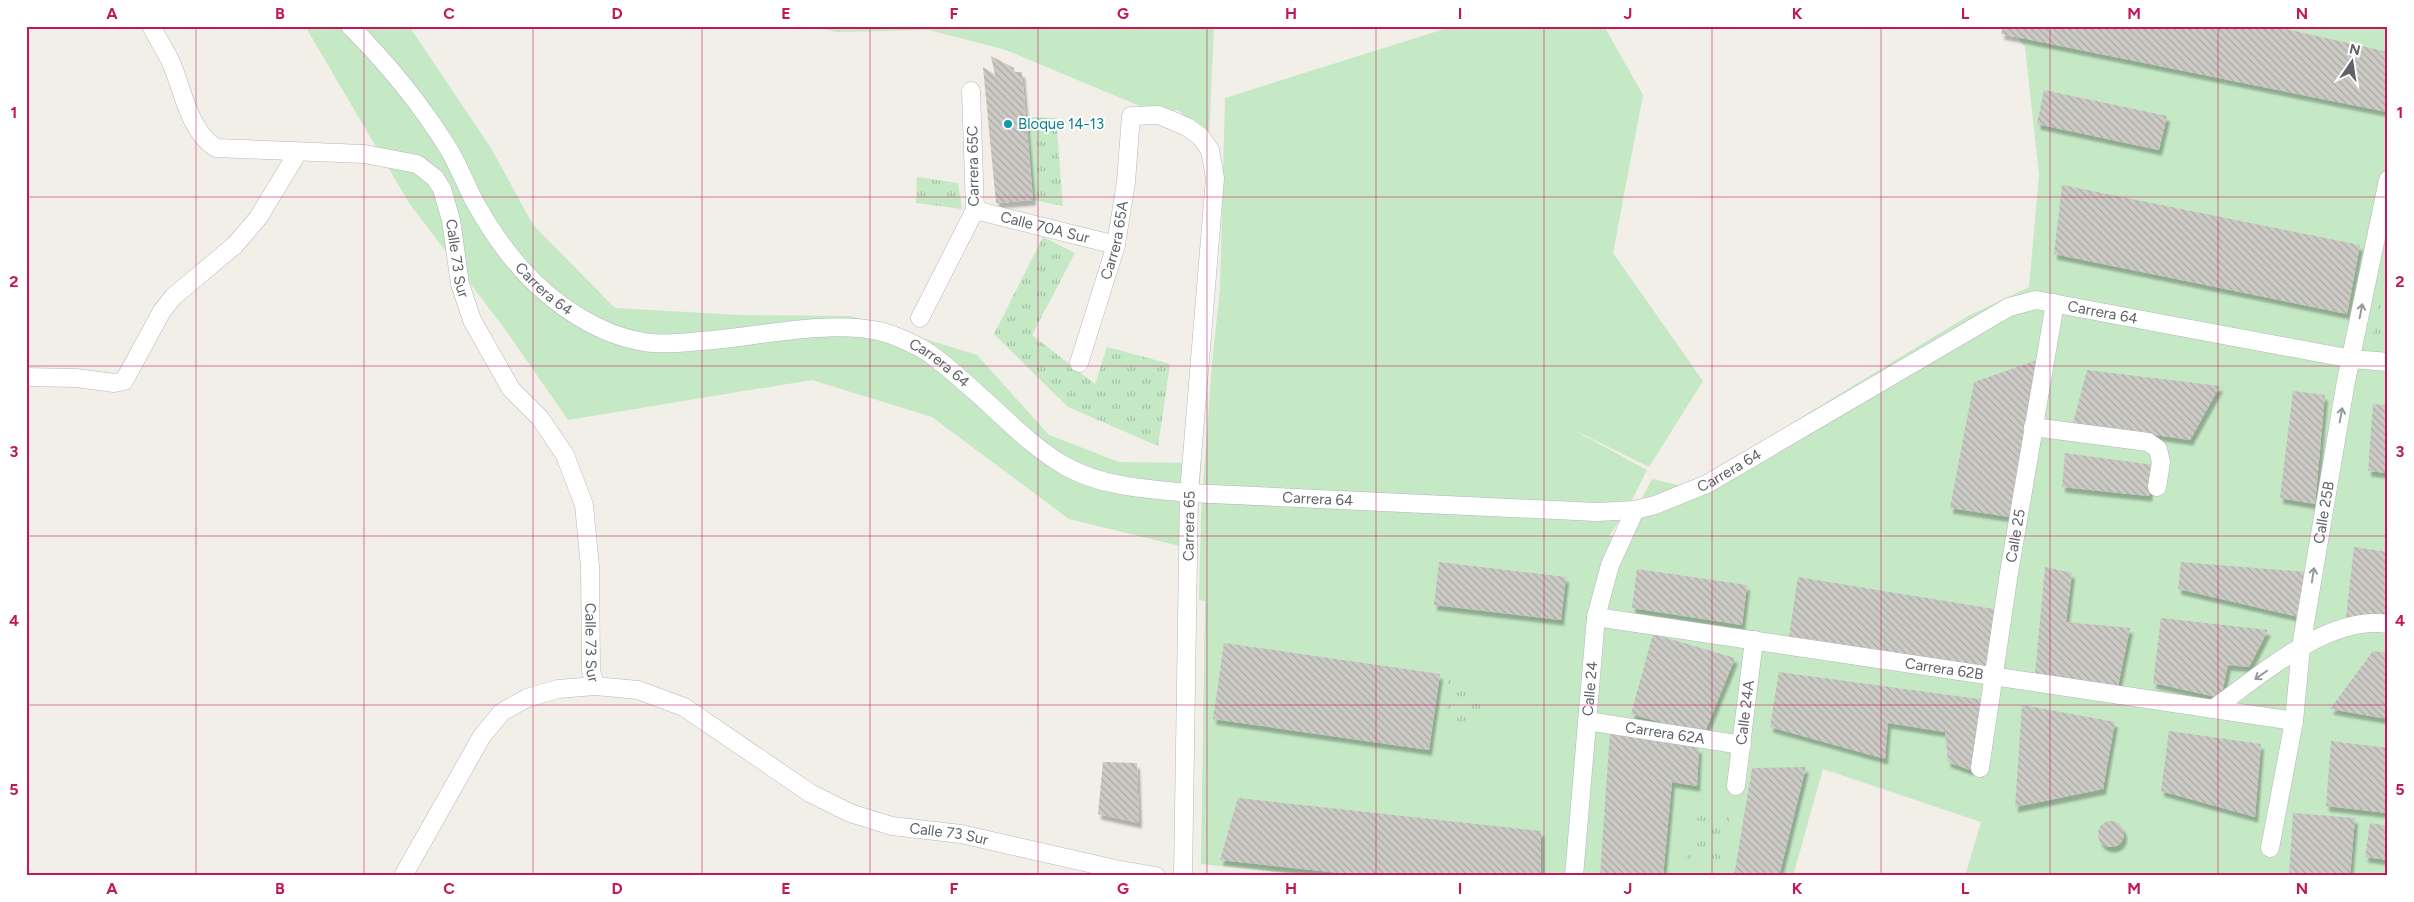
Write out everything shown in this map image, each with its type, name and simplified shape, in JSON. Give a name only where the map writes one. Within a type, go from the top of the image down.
[{"type":"street","name":"Calle 73 Sur","points":[[151,26],[170,60],[191,115],[206,142],[216,148],[364,154],[417,164],[435,178],[442,189],[452,220],[460,284],[472,320],[511,389],[540,418],[565,454],[584,505],[590,567],[591,670],[595,686],[638,690],[684,707],[810,793],[850,813],[892,826],[961,834],[1115,869],[1156,876]]},
{"type":"street","name":"Carrera 64","points":[[350,26],[378,54],[426,114],[450,152],[477,205],[508,254],[540,288],[579,318],[614,335],[646,342],[680,343],[741,338],[832,326],[879,331],[923,349],[979,395],[1036,446],[1069,468],[1109,482],[1189,493],[1588,512],[1635,510],[1671,500],[1707,484],[2009,307],[2036,300],[2352,359],[2388,362]]},
{"type":"street","name":"Carrera 65C","points":[[920,318],[975,210],[971,91]]},
{"type":"street","name":"Carrera 65","points":[[1131,116],[1159,115],[1188,127],[1200,136],[1210,150],[1215,178],[1189,493],[1183,876]]},
{"type":"street","name":"Carrera 65A","points":[[1079,363],[1116,245],[1126,182],[1131,116]]},
{"type":"street","points":[[26,377],[76,378],[114,383],[124,381],[162,311],[180,291],[235,246],[258,218],[298,152]]},
{"type":"street","name":"Calle 25B","points":[[2270,848],[2294,721],[2301,647],[2352,359],[2388,180]]},
{"type":"street","name":"Calle 70A Sur","points":[[975,210],[1116,245]]},
{"type":"street","name":"Calle 25","points":[[1980,768],[1992,677],[2055,303]]},
{"type":"street","points":[[2034,427],[2148,442],[2158,449],[2161,462],[2158,487]]},
{"type":"street","name":"Calle 24","points":[[1574,876],[1596,617],[1610,565],[1635,510]]},
{"type":"street","name":"Carrera 62B","points":[[1596,617],[1992,677],[2130,695],[2294,721]]},
{"type":"street","points":[[2213,709],[2301,647],[2334,630],[2362,623],[2388,624]]},
{"type":"street","name":"Calle 24A","points":[[1736,786],[1754,640]]},
{"type":"street","points":[[403,876],[482,736],[502,712],[527,698],[558,689],[595,686]]},
{"type":"street","name":"Carrera 62A","points":[[1587,722],[1742,745]]},
{"type":"green space","points":[[305,26],[409,26],[491,148],[533,225],[615,308],[740,315],[851,316],[977,355],[1049,435],[1119,462],[1201,463],[1196,550],[1069,519],[932,417],[812,380],[568,420],[507,332],[409,203]]},
{"type":"green space","points":[[809,26],[1214,26],[1209,137],[1178,110],[1154,112],[1006,50],[929,30],[837,32]]},
{"type":"green space","points":[[1454,26],[1604,26],[1643,95],[1613,253],[1703,381],[1649,467],[1568,427],[1647,470],[1628,508],[1609,536],[1622,537],[1652,479],[1687,487],[1968,316],[2029,287],[2039,175],[2025,47],[2007,26],[2388,26],[2388,876],[1965,876],[1981,822],[1823,769],[1793,876],[1313,876],[1201,864],[1205,601],[1199,600],[1201,516],[1212,363],[1220,289],[1225,98]]},
{"type":"green space","points":[[1027,117],[1056,118],[1063,206],[1033,200]]},
{"type":"green space","points":[[917,177],[958,183],[962,209],[916,203]]},
{"type":"green space","points":[[1043,237],[1075,253],[1032,335],[1095,384],[1107,347],[1170,364],[1158,446],[1068,407],[994,334]]},
{"type":"green space","points":[[2388,258],[2388,344],[2371,343],[2372,339]]},
{"type":"green space","points":[[1448,678],[1462,680],[1473,686],[1479,695],[1481,705],[1478,715],[1471,723],[1460,728],[1443,729],[1447,704]]},
{"type":"green space","points":[[1695,807],[1731,811],[1720,867],[1686,860]]},
{"type":"building","points":[[2003,26],[2272,26],[2388,52],[2387,112],[2001,34]]},
{"type":"building","name":"Bloque 14-13","points":[[991,56],[1014,68],[1014,72],[1022,72],[1033,200],[996,203],[983,67],[995,75]]},
{"type":"building","points":[[2044,90],[2167,116],[2159,150],[2037,124]]},
{"type":"building","points":[[2062,185],[2360,245],[2347,314],[2054,254]]},
{"type":"building","points":[[2038,360],[2010,517],[1950,508],[1974,382]]},
{"type":"building","points":[[2087,370],[2220,386],[2190,440],[2073,423]]},
{"type":"building","points":[[2293,391],[2325,395],[2315,504],[2280,498]]},
{"type":"building","points":[[2373,404],[2388,405],[2388,473],[2368,471]]},
{"type":"building","points":[[2065,453],[2153,465],[2149,496],[2062,487]]},
{"type":"building","points":[[2354,547],[2388,552],[2388,623],[2346,617]]},
{"type":"building","points":[[1439,562],[1566,577],[1561,620],[1434,605]]},
{"type":"building","points":[[2181,562],[2306,572],[2299,617],[2178,589]]},
{"type":"building","points":[[2045,567],[2072,573],[2066,622],[2130,628],[2117,691],[2035,675]]},
{"type":"building","points":[[1637,569],[1747,585],[1742,625],[1632,608]]},
{"type":"building","points":[[1798,577],[1994,609],[1986,672],[1788,643]]},
{"type":"building","points":[[2161,618],[2268,630],[2249,667],[2228,665],[2221,698],[2153,683]]},
{"type":"building","points":[[1653,634],[1735,658],[1704,734],[1631,714]]},
{"type":"building","points":[[1224,643],[1440,674],[1429,750],[1213,719]]},
{"type":"building","points":[[2373,651],[2388,653],[2388,719],[2330,709]]},
{"type":"building","points":[[1779,672],[1986,700],[1970,770],[1948,762],[1945,732],[1888,723],[1885,759],[1770,727]]},
{"type":"building","points":[[2022,705],[2115,722],[2103,789],[2015,807]]},
{"type":"building","points":[[1610,731],[1699,748],[1697,786],[1672,782],[1663,876],[1600,876]]},
{"type":"building","points":[[2169,731],[2261,744],[2255,817],[2161,791]]},
{"type":"building","points":[[2331,741],[2388,748],[2388,813],[2326,806]]},
{"type":"building","points":[[1103,762],[1137,763],[1139,823],[1098,814]]},
{"type":"building","points":[[1806,767],[1779,876],[1734,876],[1752,768]]},
{"type":"building","points":[[1238,798],[1541,831],[1541,876],[1368,876],[1220,860]]},
{"type":"building","points":[[2293,813],[2355,818],[2350,876],[2289,876]]},
{"type":"building","points":[[2111,821],[2121,824],[2124,834],[2121,844],[2111,847],[2101,844],[2098,834],[2101,824]]},
{"type":"building","points":[[2370,823],[2388,826],[2388,860],[2365,857]]},
{"type":"place","name":"Bloque 14-13","points":[[1008,124]]}]
